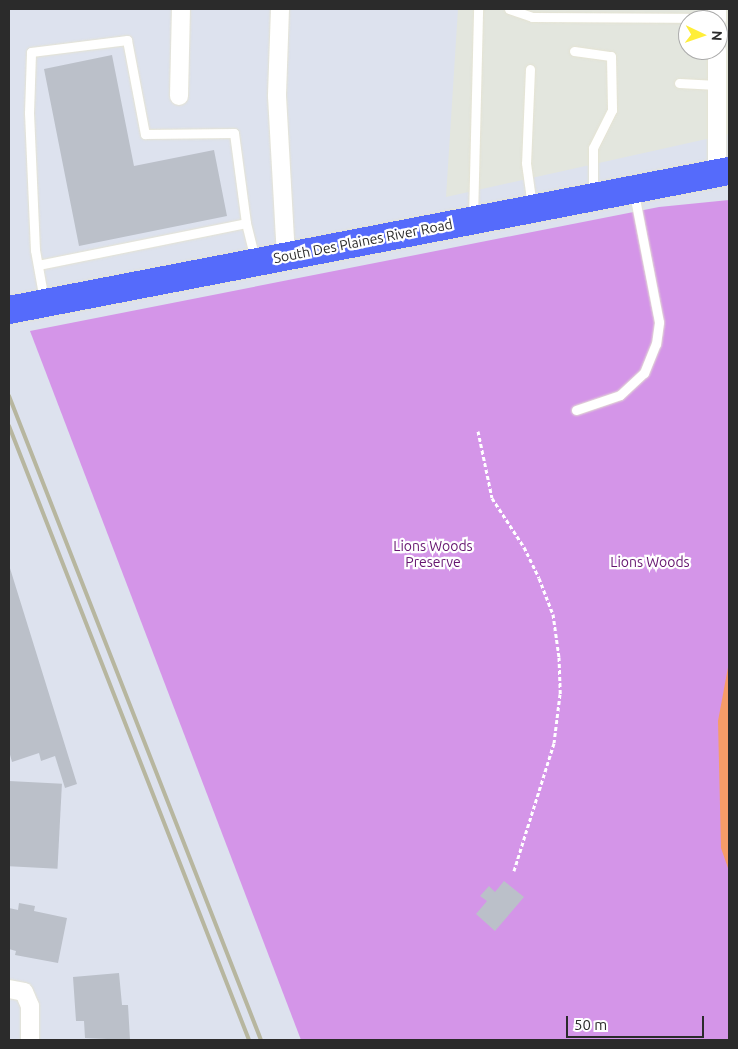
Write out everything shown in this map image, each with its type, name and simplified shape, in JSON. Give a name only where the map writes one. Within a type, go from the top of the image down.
[{"type":"main road","name":"South Des Plaines River Road","points":[[9,310],[723,172]]},
{"type":"street","points":[[179,96],[181,9]]},
{"type":"street","points":[[280,9],[277,96],[286,256]]},
{"type":"street","points":[[717,60],[723,172]]},
{"type":"street","points":[[9,989],[24,992],[30,1006],[30,1040]]},
{"type":"lane","points":[[473,220],[478,9]]},
{"type":"lane","points":[[509,9],[532,18],[678,16]]},
{"type":"lane","points":[[44,303],[35,250],[29,112],[31,52],[128,40],[144,134],[234,133],[246,223],[256,262]]},
{"type":"lane","points":[[574,51],[611,56],[612,110],[592,148],[593,197]]},
{"type":"lane","points":[[530,70],[526,163],[533,209]]},
{"type":"lane","points":[[679,83],[717,85]]},
{"type":"lane","points":[[576,410],[620,395],[644,373],[656,344],[659,322],[633,189]]},
{"type":"lane","points":[[38,265],[246,223]]},
{"type":"path","points":[[478,431],[492,498],[524,547],[540,578],[552,614],[560,657],[560,694],[554,743],[514,871]]},
{"type":"shaded area","points":[[458,9],[729,9],[729,134],[446,197]]},
{"type":"shaded area","points":[[729,662],[729,871],[721,848],[718,721]]},
{"type":"green space","name":"Lions Woods Preserve","points":[[729,200],[729,1040],[301,1040],[30,331],[659,207]]},
{"type":"building","points":[[112,55],[134,166],[214,150],[227,216],[79,246],[44,69]]},
{"type":"building","points":[[9,565],[77,784],[65,788],[55,756],[41,761],[39,753],[12,762],[9,751]]},
{"type":"building","points":[[9,781],[62,784],[57,869],[9,866]]},
{"type":"building","points":[[504,881],[524,897],[495,931],[476,914],[487,901],[480,896],[489,886],[495,892]]},
{"type":"building","points":[[19,903],[35,906],[34,911],[67,918],[58,963],[15,955],[16,951],[9,949],[9,908],[18,910]]},
{"type":"building","points":[[119,973],[122,1005],[128,1005],[130,1040],[85,1038],[84,1021],[76,1021],[73,977]]},
{"type":"railway","points":[[9,396],[261,1040]]},
{"type":"railway","points":[[9,426],[249,1040]]},
{"type":"park label","name":"Lions Woods","points":[[650,562]]}]
